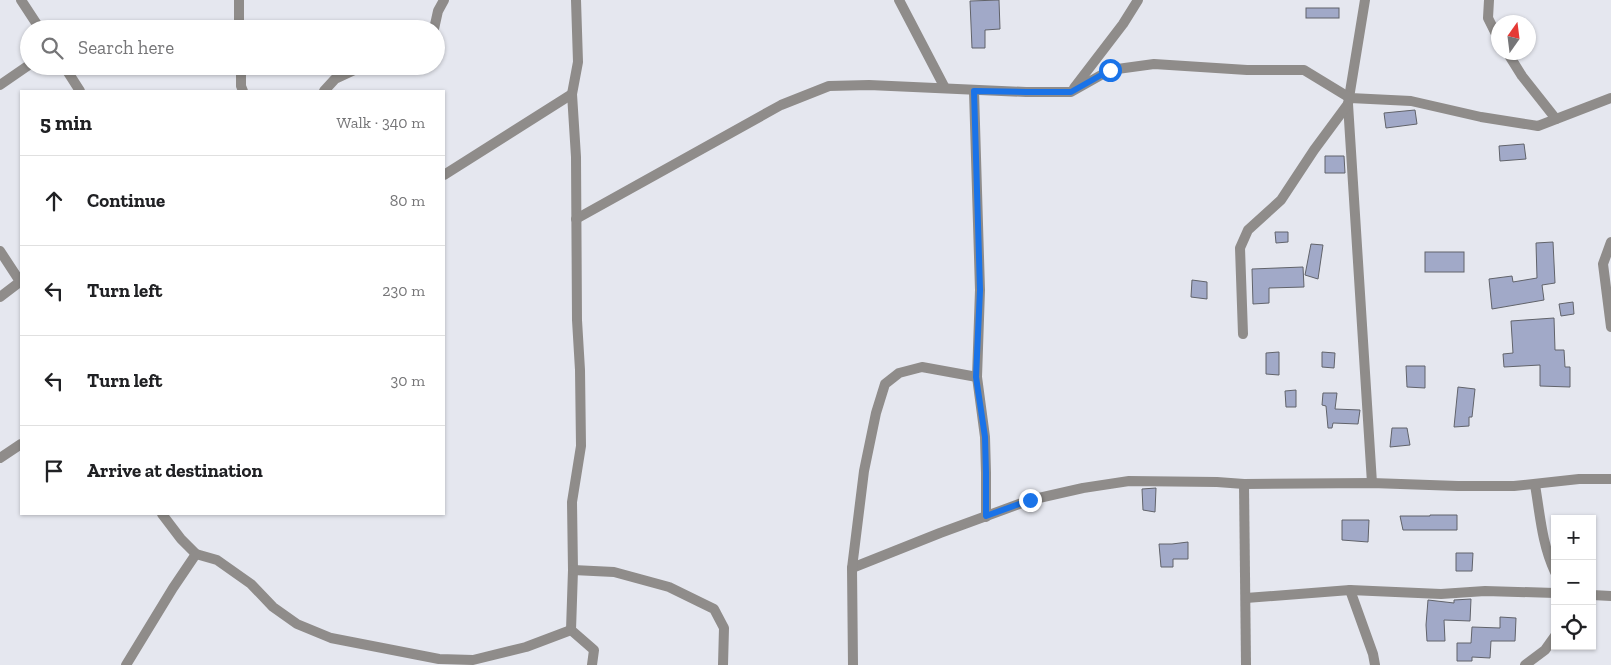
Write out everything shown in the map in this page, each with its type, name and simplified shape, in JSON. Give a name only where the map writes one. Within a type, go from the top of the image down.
[{"type":"street","points":[[21,0],[34,20]]},
{"type":"street","points":[[239,0],[240,20]]},
{"type":"street","points":[[436,20],[444,0]]},
{"type":"street","points":[[571,630],[574,570],[572,502],[581,446],[576,157],[572,94],[578,62],[576,0]]},
{"type":"street","points":[[899,0],[945,88]]},
{"type":"street","points":[[1071,92],[1123,24],[1138,0]]},
{"type":"street","points":[[1365,0],[1349,101],[1372,483]]},
{"type":"street","points":[[1489,0],[1488,18],[1491,24]]},
{"type":"street","points":[[1512,60],[1522,76],[1556,118]]},
{"type":"street","points":[[576,219],[781,105],[829,86],[868,85],[974,91],[1071,92],[1110,70],[1154,64],[1247,70],[1304,70],[1349,101],[1411,101],[1481,117],[1538,126],[1611,98]]},
{"type":"street","points":[[0,85],[20,72]]},
{"type":"street","points":[[70,75],[79,90]]},
{"type":"street","points":[[241,75],[243,90]]},
{"type":"street","points":[[325,90],[335,79],[344,75]]},
{"type":"street","points":[[974,91],[980,290],[976,377],[985,437],[986,516]]},
{"type":"street","points":[[445,174],[572,94]]},
{"type":"street","points":[[1243,334],[1240,248],[1248,230],[1281,200],[1349,101]]},
{"type":"street","points":[[1611,242],[1603,264],[1611,327]]},
{"type":"street","points":[[0,251],[20,281]]},
{"type":"street","points":[[0,297],[20,283]]},
{"type":"street","points":[[853,665],[852,568],[864,471],[876,413],[886,384],[899,373],[922,367],[976,377]]},
{"type":"street","points":[[0,458],[20,445]]},
{"type":"street","points":[[852,568],[1030,500],[1083,488],[1129,481],[1244,484],[1372,483],[1458,486],[1535,485],[1579,479],[1611,478]]},
{"type":"street","points":[[1244,484],[1246,665]]},
{"type":"street","points":[[1535,485],[1544,538],[1551,560]]},
{"type":"street","points":[[163,515],[181,539],[196,554],[217,560],[251,584],[273,607],[297,624],[331,638],[439,659],[473,660],[526,647],[571,630]]},
{"type":"street","points":[[126,665],[172,588],[196,554]]},
{"type":"street","points":[[574,570],[614,572],[669,587],[714,609],[724,628],[723,665]]},
{"type":"street","points":[[1246,598],[1350,590],[1441,594],[1485,592],[1551,593]]},
{"type":"street","points":[[1350,590],[1373,654],[1375,665]]},
{"type":"street","points":[[1596,595],[1611,596]]},
{"type":"street","points":[[571,630],[594,650],[592,665]]},
{"type":"street","points":[[1525,665],[1545,650],[1551,642]]},
{"type":"building","points":[[999,0],[1000,29],[985,30],[985,48],[972,48],[970,1]]},
{"type":"building","points":[[1306,8],[1339,8],[1339,18],[1306,18]]},
{"type":"building","points":[[1415,110],[1417,124],[1386,128],[1384,113]]},
{"type":"building","points":[[1524,144],[1526,159],[1500,161],[1499,146]]},
{"type":"building","points":[[1325,156],[1344,156],[1345,173],[1325,173]]},
{"type":"building","points":[[1275,232],[1288,232],[1288,242],[1276,243]]},
{"type":"building","points":[[1553,242],[1555,283],[1542,285],[1544,300],[1492,309],[1489,279],[1512,276],[1513,282],[1537,278],[1536,243]]},
{"type":"building","points":[[1311,244],[1323,245],[1318,279],[1305,275]]},
{"type":"building","points":[[1425,252],[1464,252],[1464,272],[1425,272]]},
{"type":"building","points":[[1303,267],[1304,287],[1269,288],[1269,303],[1253,304],[1252,269]]},
{"type":"building","points":[[1192,280],[1207,282],[1207,299],[1191,297]]},
{"type":"building","points":[[1573,302],[1574,314],[1561,316],[1559,304]]},
{"type":"building","points":[[1554,318],[1555,350],[1564,350],[1565,367],[1570,367],[1570,387],[1540,386],[1540,365],[1504,367],[1503,354],[1513,353],[1511,321]]},
{"type":"building","points":[[1279,352],[1279,375],[1266,374],[1266,353]]},
{"type":"building","points":[[1322,352],[1335,353],[1334,368],[1322,367]]},
{"type":"building","points":[[1406,366],[1425,366],[1425,388],[1407,387]]},
{"type":"building","points":[[1458,387],[1475,389],[1472,417],[1469,417],[1469,426],[1454,427]]},
{"type":"building","points":[[1296,390],[1296,407],[1286,407],[1285,391]]},
{"type":"building","points":[[1323,393],[1337,393],[1335,409],[1360,410],[1358,424],[1333,423],[1332,428],[1328,428],[1326,406],[1322,405]]},
{"type":"building","points":[[1392,428],[1407,428],[1410,445],[1390,447]]},
{"type":"building","points":[[1156,488],[1155,512],[1143,510],[1142,489]]},
{"type":"building","points":[[1457,515],[1457,530],[1403,530],[1400,516]]},
{"type":"building","points":[[1342,520],[1369,520],[1368,542],[1342,540]]},
{"type":"building","points":[[1188,542],[1188,559],[1173,559],[1173,567],[1161,567],[1159,544]]},
{"type":"building","points":[[1456,553],[1473,553],[1472,571],[1456,571]]},
{"type":"building","points":[[1471,599],[1470,621],[1444,620],[1445,641],[1427,641],[1428,600],[1454,603],[1454,600]]},
{"type":"building","points":[[1500,617],[1516,618],[1515,641],[1491,641],[1490,658],[1472,657],[1472,661],[1457,661],[1457,643],[1471,643],[1472,627],[1500,628]]},
{"type":"route","points":[[1030,500],[986,516],[985,437],[976,377],[980,290],[974,91],[1071,92],[1110,70]]}]
